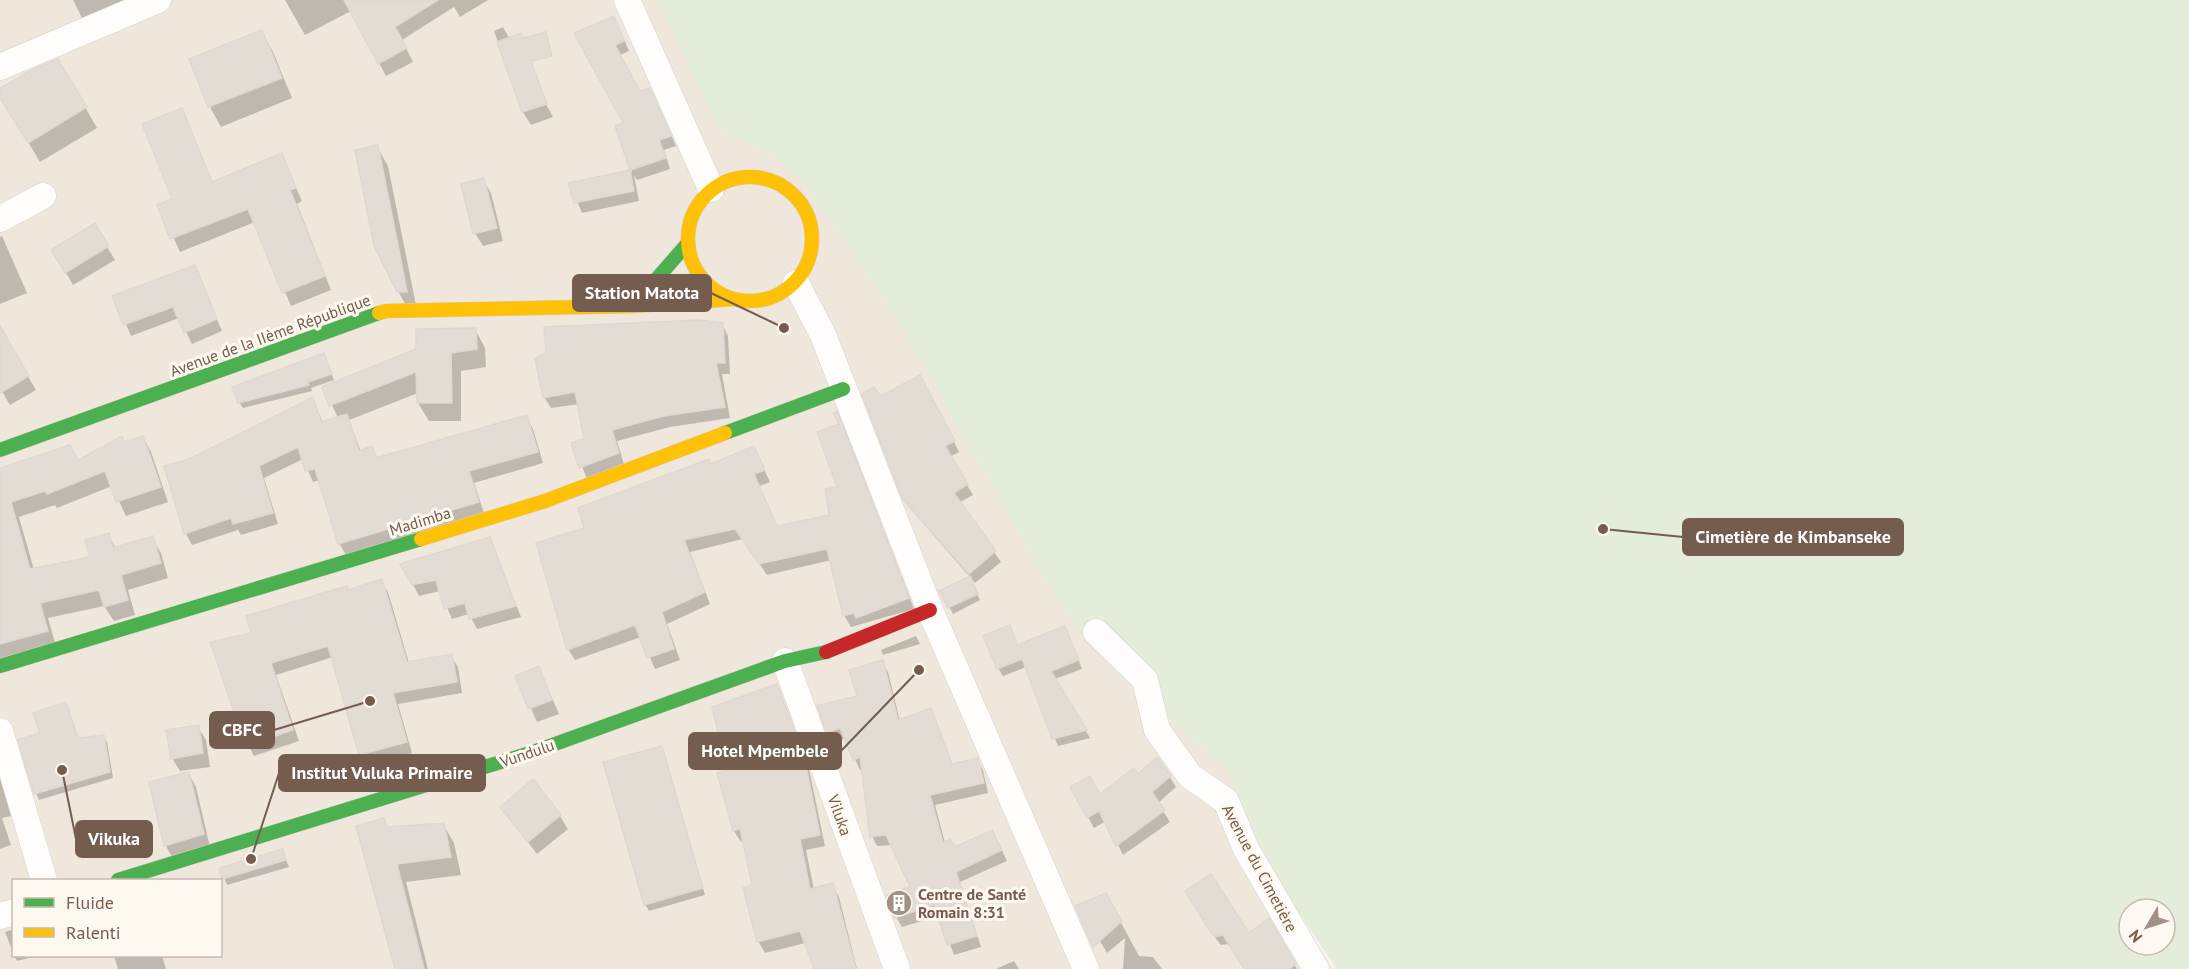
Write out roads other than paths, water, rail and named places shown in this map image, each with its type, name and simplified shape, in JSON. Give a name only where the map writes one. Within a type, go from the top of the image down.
[{"type":"street","points":[[0,67],[157,0]]},
{"type":"street","points":[[627,0],[711,189]]},
{"type":"street","points":[[742,176],[774,180],[800,199],[813,228],[810,260],[796,283],[764,301],[733,299],[711,288],[695,268],[687,244],[692,213],[711,189],[742,176]]},
{"type":"street","points":[[0,219],[43,196]]},
{"type":"street","points":[[633,306],[687,244]]},
{"type":"street","points":[[796,283],[823,335],[930,610],[1086,969]]},
{"type":"street","name":"Avenue de la IIème République","points":[[0,450],[386,310],[633,306],[733,299]]},
{"type":"street","name":"Madimba","points":[[0,666],[545,501],[843,389]]},
{"type":"street","name":"Vundulu","points":[[121,879],[530,753],[785,661],[830,651],[875,630],[930,610]]},
{"type":"street","name":"Avenue du Cimetière","points":[[1096,632],[1145,680],[1157,730],[1190,776],[1226,801],[1246,849],[1316,969]]},
{"type":"street","name":"Viluka","points":[[785,661],[897,969]]},
{"type":"street","points":[[0,731],[44,879]]},
{"type":"place","name":"Station Matota","points":[[784,328]]},
{"type":"place","name":"Cimetière de Kimbanseke","points":[[1603,529]]},
{"type":"place","name":"Hotel Mpembele","points":[[919,670]]},
{"type":"place","name":"CBFC","points":[[370,701]]},
{"type":"place","name":"Vikuka","points":[[62,770]]},
{"type":"place","name":"Institut Vuluka Primaire","points":[[251,859]]},
{"type":"place","name":"Centre de Santé Romain 8:31","points":[[899,903]]}]
